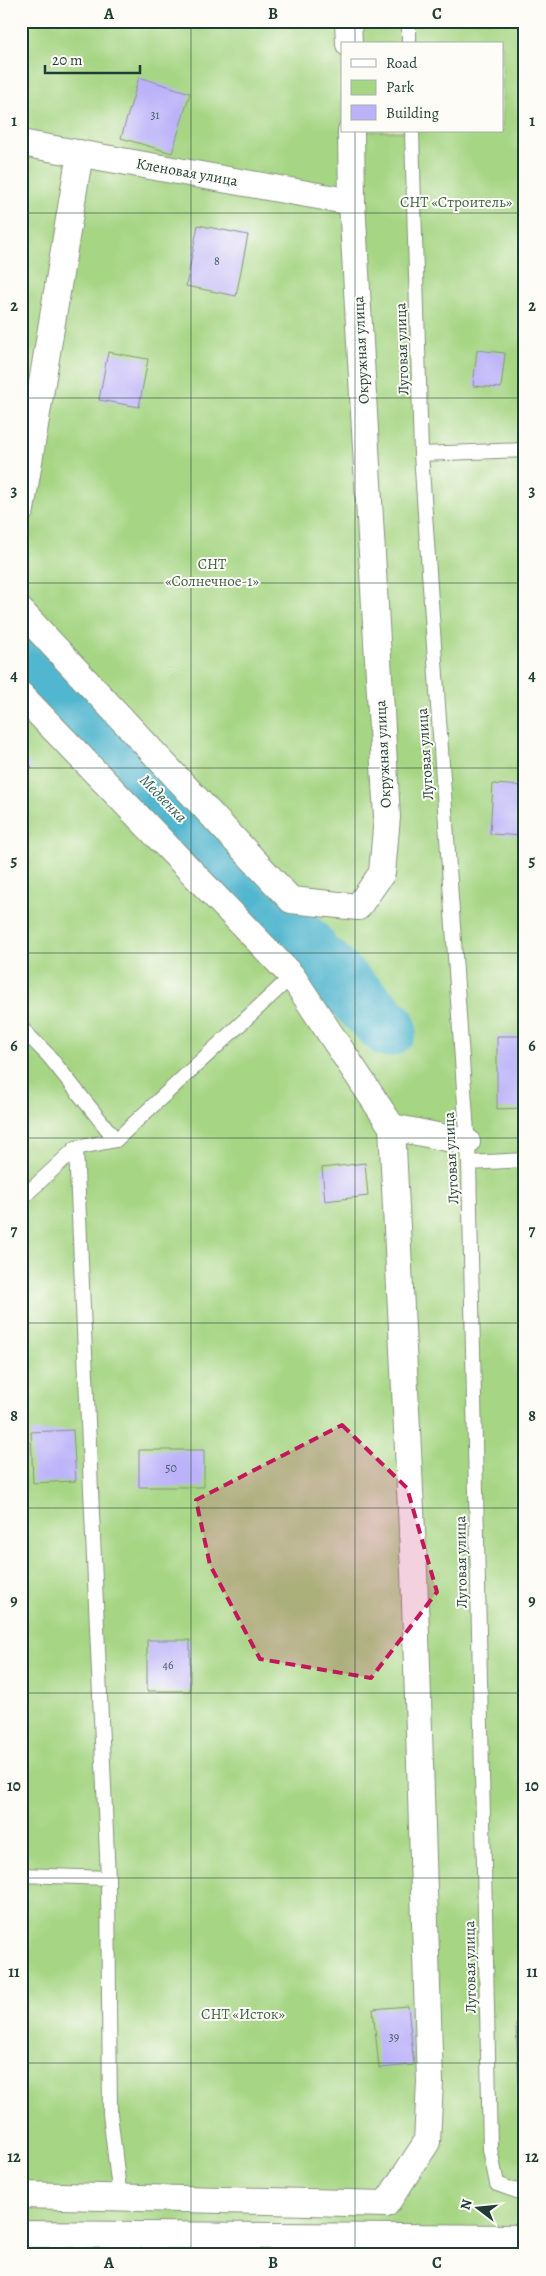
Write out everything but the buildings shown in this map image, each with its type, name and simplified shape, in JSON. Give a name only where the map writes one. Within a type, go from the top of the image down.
[{"type":"street","points":[[348,21],[349,42]]},
{"type":"street","name":"Окружная улица","points":[[21,611],[291,900],[358,907],[382,873],[387,817],[352,202],[351,132]]},
{"type":"street","name":"Кленовая улица","points":[[21,142],[352,202]]},
{"type":"street","points":[[21,510],[80,153]]},
{"type":"street","points":[[21,694],[292,976],[392,1126],[414,1580],[430,2082],[428,2142],[386,2204],[21,2195]]},
{"type":"street","points":[[392,1126],[468,1152]]},
{"type":"street","points":[[21,2234],[525,2238]]},
{"type":"lane","points":[[408,21],[409,42]]},
{"type":"lane","name":"Луговая улица","points":[[412,132],[421,454],[468,1152],[490,2149],[497,2184],[525,2194]]},
{"type":"lane","points":[[421,454],[525,450]]},
{"type":"lane","points":[[21,1199],[76,1148],[116,1140],[292,976]]},
{"type":"lane","points":[[21,1028],[48,1055],[116,1140]]},
{"type":"lane","points":[[76,1148],[108,1878],[110,2114],[120,2198]]},
{"type":"lane","points":[[468,1152],[525,1160]]},
{"type":"lane","points":[[21,1875],[108,1878]]},
{"type":"highlighted area","points":[[342,1425],[407,1488],[437,1592],[371,1678],[260,1659],[210,1565],[196,1500]]},
{"type":"green space","points":[[21,21],[525,21],[525,2255],[21,2255]]},
{"type":"waterway","name":"Медвенка","points":[[21,648],[308,948]]},
{"type":"waterway","name":"Медвенка","points":[[325,966],[388,1028]]},
{"type":"park label","name":"СНТ «Строитель»","points":[[456,202]]},
{"type":"park label","name":"СНТ «Солнечное-1»","points":[[212,572]]},
{"type":"park label","name":"СНТ «Исток»","points":[[243,2014]]}]
